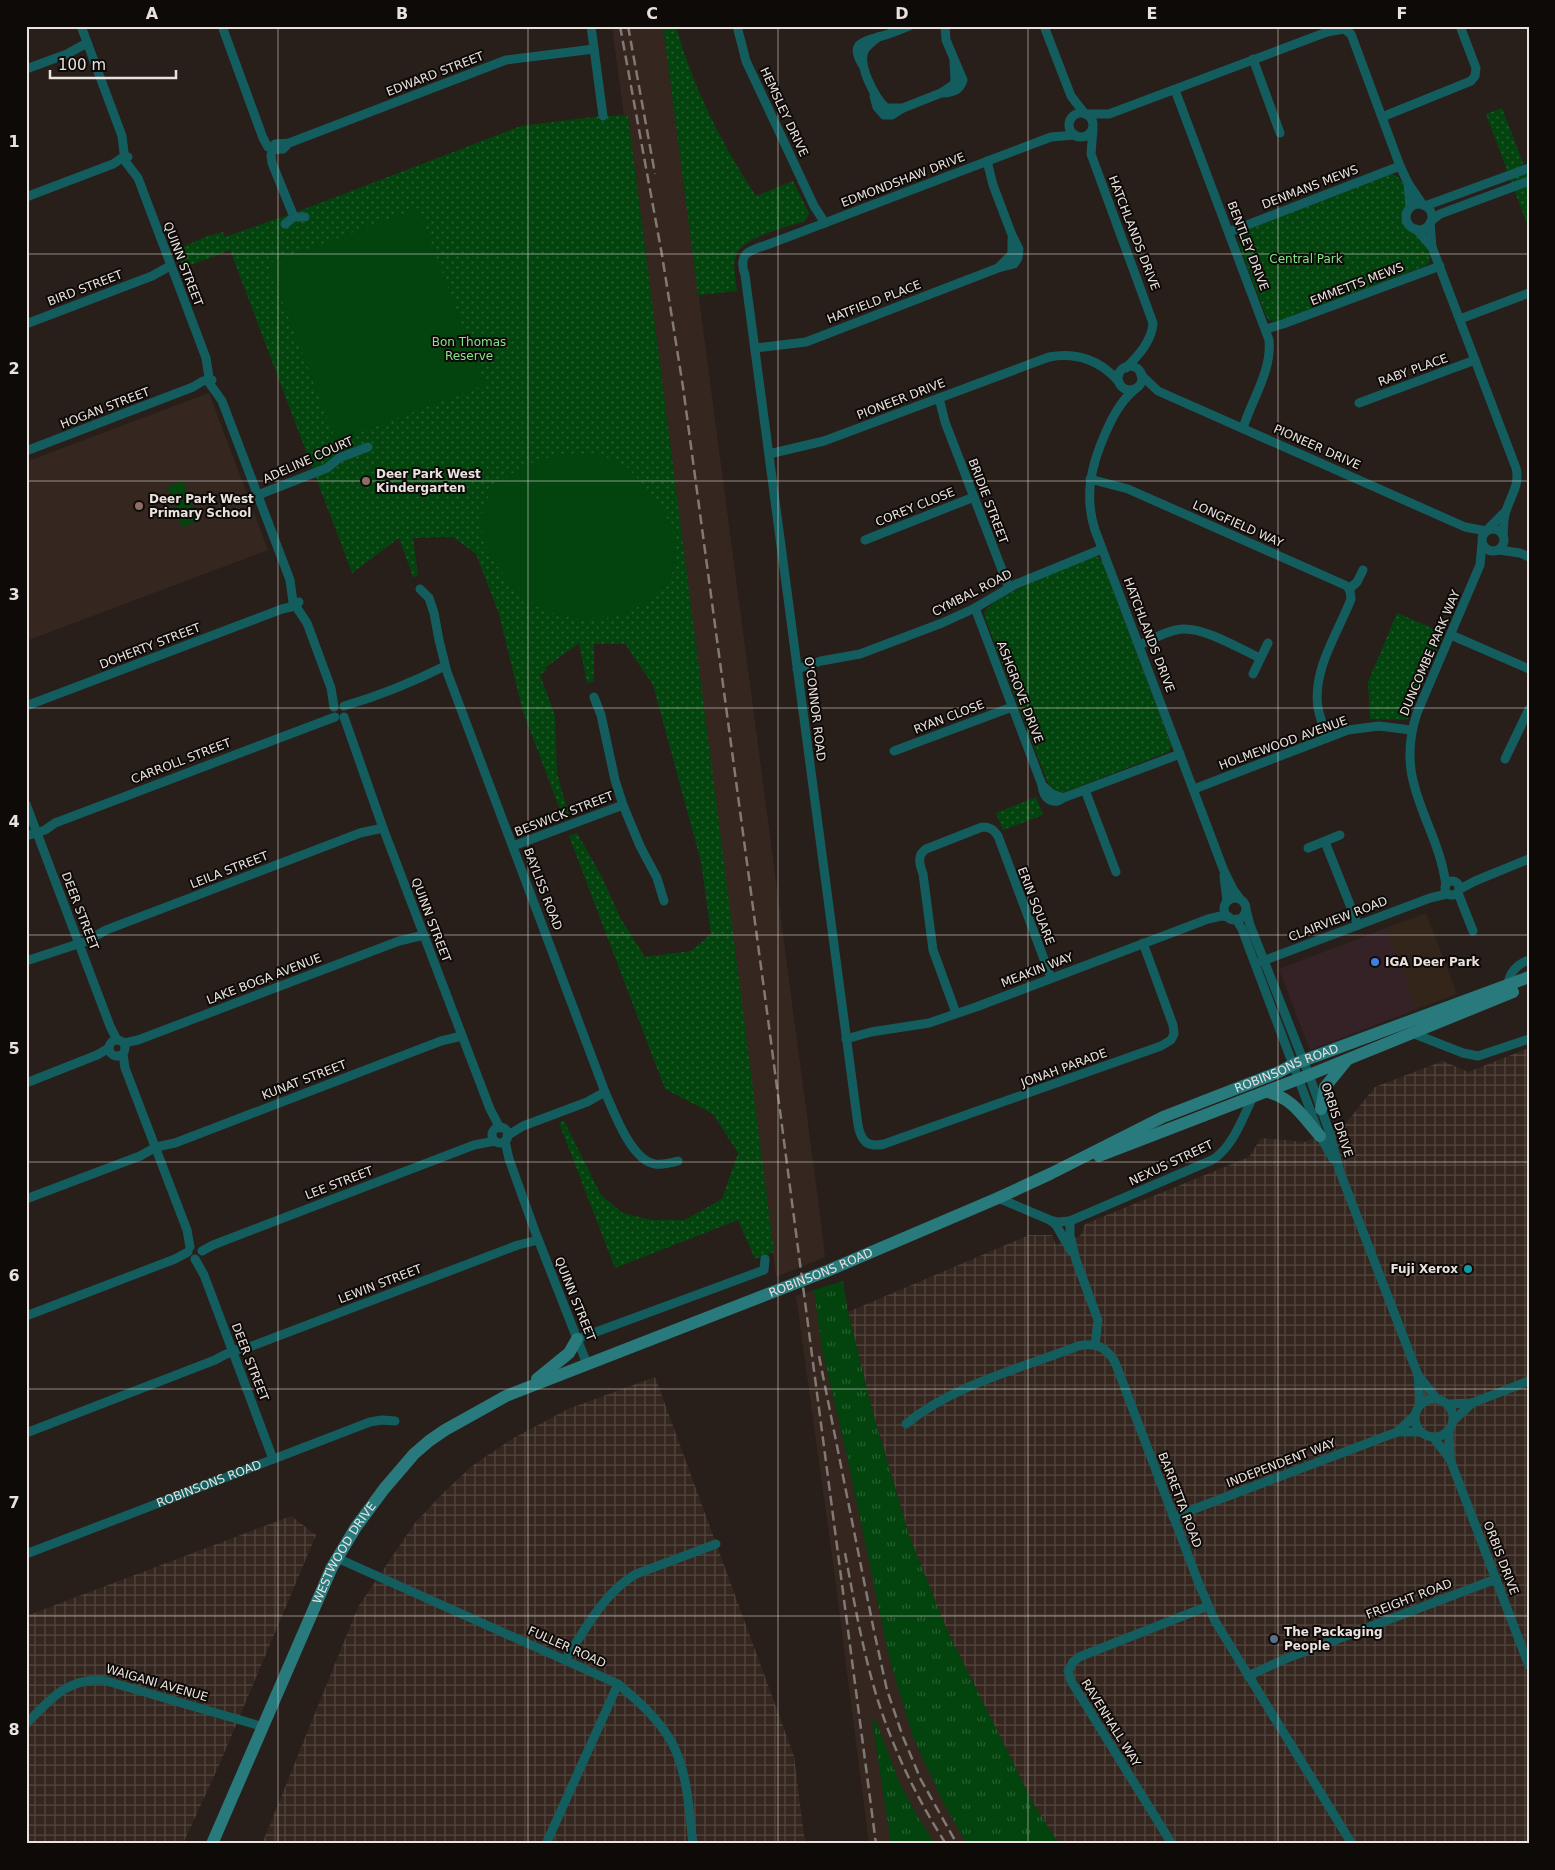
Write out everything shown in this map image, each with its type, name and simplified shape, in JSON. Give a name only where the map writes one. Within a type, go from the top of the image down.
[{"type":"main road","name":"ROBINSONS ROAD","points":[[1050,1174],[1412,1034],[1509,990],[1529,977]]},
{"type":"main road","name":"ROBINSONS ROAD","points":[[587,1364],[827,1271],[998,1198],[1163,1117],[1279,1072],[1298,1062],[1509,990],[1529,986]]},
{"type":"main road","points":[[1321,1109],[1325,1087],[1346,1060]]},
{"type":"main road","points":[[1266,1092],[1280,1095],[1289,1100],[1320,1136]]},
{"type":"main road","points":[[514,1393],[561,1361],[569,1354],[577,1339]]},
{"type":"main road","name":"WESTWOOD DRIVE","points":[[212,1844],[337,1558],[379,1495],[428,1440],[514,1393],[587,1364]]},
{"type":"street","name":"QUINN STREET","points":[[81,26],[122,136],[126,142],[126,158],[137,170],[138,178],[171,268],[210,364],[211,381],[222,393],[222,401],[290,580],[295,588],[296,603],[306,616],[307,624],[339,712],[537,1237],[587,1364]]},
{"type":"street","points":[[222,26],[262,132],[274,149],[271,155],[272,163],[280,178],[294,217]]},
{"type":"street","points":[[591,26],[603,116]]},
{"type":"street","name":"HEMSLEY DRIVE","points":[[737,26],[746,61],[822,224]]},
{"type":"street","points":[[909,26],[878,37],[864,50],[865,68],[874,93],[886,108],[903,108],[941,93],[955,80],[954,61],[939,26]]},
{"type":"street","points":[[945,26],[946,40]]},
{"type":"street","points":[[1044,26],[1071,96],[1092,120],[1093,128]]},
{"type":"street","points":[[1382,117],[1471,82],[1475,76],[1476,68],[1460,26]]},
{"type":"street","points":[[1069,122],[1074,115],[1109,114],[1253,59],[1327,32],[1344,28],[1351,34],[1408,183],[1432,214],[1432,247]]},
{"type":"street","points":[[26,69],[88,45]]},
{"type":"street","name":"EDWARD STREET","points":[[274,149],[506,60],[594,49]]},
{"type":"street","points":[[1253,59],[1280,133]]},
{"type":"street","name":"BENTLEY DRIVE","points":[[1175,90],[1267,331],[1270,353],[1267,368],[1240,427]]},
{"type":"street","points":[[1071,96],[1069,122],[1070,130],[1075,136],[1084,137],[1109,114]]},
{"type":"street","name":"EDMONDSHAW DRIVE","points":[[1051,137],[1069,122]]},
{"type":"street","name":"HATCHLANDS DRIVE","points":[[1091,154],[1093,128]]},
{"type":"street","name":"EDMONDSHAW DRIVE","points":[[747,257],[764,246],[1051,137],[1075,136]]},
{"type":"street","name":"HATCHLANDS DRIVE","points":[[1075,136],[1091,154],[1152,315],[1153,330],[1144,348],[1124,368]]},
{"type":"street","points":[[26,196],[126,158]]},
{"type":"street","name":"HATFIELD PLACE","points":[[755,348],[806,342],[998,268],[1012,254],[1012,235],[984,162]]},
{"type":"street","name":"DENMANS MEWS","points":[[1229,232],[1400,166]]},
{"type":"street","points":[[1529,168],[1424,205],[1416,204],[1406,214],[1407,222],[1432,247],[1518,476],[1515,492],[1505,512],[1486,531],[1481,538],[1482,544],[1486,550],[1520,553],[1529,557]]},
{"type":"street","points":[[1416,229],[1424,229],[1440,214],[1529,181]]},
{"type":"street","points":[[1408,183],[1410,208]]},
{"type":"street","points":[[285,224],[294,217],[305,217]]},
{"type":"street","name":"O'CONNOR ROAD","points":[[747,257],[746,275],[755,348],[858,1125],[861,1137],[866,1143]]},
{"type":"street","name":"EMMETTS MEWS","points":[[1267,331],[1440,266]]},
{"type":"street","name":"BIRD STREET","points":[[26,324],[171,268]]},
{"type":"street","points":[[1460,319],[1529,293]]},
{"type":"street","name":"HATCHLANDS DRIVE","points":[[1141,374],[1144,348]]},
{"type":"street","name":"PIONEER DRIVE","points":[[769,450],[824,442],[1048,358],[1075,356],[1104,366],[1124,368]]},
{"type":"street","name":"RABY PLACE","points":[[1359,403],[1475,360]]},
{"type":"street","name":"PIONEER DRIVE","points":[[1104,366],[1119,383]]},
{"type":"street","points":[[1133,367],[1141,374],[1142,381],[1136,389],[1128,390],[1119,383],[1119,376],[1124,368],[1133,367]]},
{"type":"street","name":"PIONEER DRIVE","points":[[1141,374],[1158,391]]},
{"type":"street","name":"HOGAN STREET","points":[[26,451],[211,381]]},
{"type":"street","name":"HATCHLANDS DRIVE","points":[[1118,407],[1119,383]]},
{"type":"street","name":"HATCHLANDS DRIVE","points":[[1136,389],[1118,407],[1095,458],[1090,483],[1092,519],[1224,871],[1240,899]]},
{"type":"street","name":"PIONEER DRIVE","points":[[1136,389],[1158,391],[1465,527],[1486,531]]},
{"type":"street","name":"BRIDIE STREET","points":[[936,399],[1009,588]]},
{"type":"street","name":"ADELINE COURT","points":[[258,495],[327,468],[339,458],[368,447]]},
{"type":"street","name":"LONGFIELD WAY","points":[[1090,483],[1128,489],[1344,584],[1349,589]]},
{"type":"street","name":"COREY CLOSE","points":[[865,540],[974,497]]},
{"type":"street","points":[[1498,550],[1503,546],[1505,512]]},
{"type":"street","name":"PIONEER DRIVE","points":[[1465,527],[1482,544]]},
{"type":"street","points":[[1486,531],[1498,530],[1520,553]]},
{"type":"street","name":"DUNCOMBE PARK WAY","points":[[1473,931],[1443,866],[1414,787],[1409,758],[1411,730],[1480,566],[1482,544]]},
{"type":"street","name":"CYMBAL ROAD","points":[[797,665],[860,654],[942,623],[975,608],[1009,588],[1102,549]]},
{"type":"street","name":"DUNCOMBE PARK WAY","points":[[1480,566],[1498,550]]},
{"type":"street","points":[[1327,738],[1318,708],[1317,690],[1321,670],[1351,599],[1349,589],[1357,582],[1363,570]]},
{"type":"street","name":"BAYLISS ROAD","points":[[420,589],[429,598],[446,669],[606,1095],[632,1147],[640,1157],[654,1164],[678,1161]]},
{"type":"street","name":"DOHERTY STREET","points":[[26,706],[296,603]]},
{"type":"street","name":"ASHGROVE DRIVE","points":[[975,608],[1042,786],[1052,794],[1064,798],[1180,754]]},
{"type":"street","points":[[1139,645],[1184,629],[1214,637],[1260,658]]},
{"type":"street","points":[[1451,635],[1528,669]]},
{"type":"street","points":[[1253,674],[1268,643]]},
{"type":"street","name":"CARROLL STREET","points":[[26,836],[33,830],[316,723],[362,701],[446,669]]},
{"type":"street","points":[[594,697],[601,715],[615,780],[623,805],[640,846],[657,878],[664,901]]},
{"type":"street","name":"RYAN CLOSE","points":[[894,751],[1012,707]]},
{"type":"street","points":[[1505,759],[1529,709]]},
{"type":"street","name":"HOLMEWOOD AVENUE","points":[[1194,789],[1348,730],[1379,726],[1411,730]]},
{"type":"street","points":[[1085,790],[1116,872]]},
{"type":"street","name":"DEER STREET","points":[[26,804],[33,830],[78,941],[274,1459]]},
{"type":"street","name":"BESWICK STREET","points":[[513,846],[623,805]]},
{"type":"street","name":"LEILA STREET","points":[[26,961],[382,825]]},
{"type":"street","name":"ERIN SQUARE","points":[[956,1013],[933,950],[923,874],[925,857],[931,848],[975,831],[988,832],[999,843],[1051,978]]},
{"type":"street","points":[[1308,848],[1340,835]]},
{"type":"street","points":[[1325,842],[1358,925]]},
{"type":"street","name":"CLAIRVIEW ROAD","points":[[1260,962],[1529,860]]},
{"type":"street","name":"HATCHLANDS DRIVE","points":[[1224,871],[1226,904]]},
{"type":"street","points":[[1260,962],[1242,929],[1225,912],[1226,904],[1233,898],[1240,899],[1245,904],[1260,962],[1304,1077]]},
{"type":"street","name":"MEAKIN WAY","points":[[1208,919],[1226,904]]},
{"type":"street","points":[[1232,918],[1241,918],[1246,910]]},
{"type":"street","name":"MEAKIN WAY","points":[[846,1034],[922,1024],[1208,919],[1221,916],[1232,918]]},
{"type":"street","name":"LAKE BOGA AVENUE","points":[[26,1083],[422,931]]},
{"type":"street","name":"JONAH PARADE","points":[[866,1143],[872,1146],[884,1144],[1116,1063],[1172,1040],[1174,1025],[1143,943]]},
{"type":"street","points":[[1509,990],[1508,981],[1518,965],[1529,960]]},
{"type":"street","name":"KUNAT STREET","points":[[26,1199],[461,1033]]},
{"type":"street","points":[[1412,1034],[1463,1053],[1478,1056],[1529,1039]]},
{"type":"street","name":"ORBIS DRIVE","points":[[1304,1077],[1321,1109],[1340,1172],[1418,1375],[1436,1398]]},
{"type":"street","name":"ORBIS DRIVE","points":[[1304,1077],[1320,1136],[1340,1172]]},
{"type":"street","name":"LEE STREET","points":[[26,1316],[606,1095]]},
{"type":"street","name":"NEXUS STREET","points":[[998,1198],[1050,1220],[1058,1222],[1070,1221],[1221,1155],[1253,1097]]},
{"type":"street","points":[[1050,1220],[1056,1225],[1076,1260]]},
{"type":"street","points":[[906,1424],[936,1402],[958,1391],[1078,1346],[1095,1345],[1098,1320],[1076,1260],[1070,1236],[1070,1221]]},
{"type":"street","name":"LEWIN STREET","points":[[26,1432],[233,1354],[241,1348],[252,1346],[537,1237]]},
{"type":"street","name":"ROBINSONS ROAD","points":[[577,1339],[764,1270],[765,1259]]},
{"type":"street","name":"BARRETTA ROAD","points":[[1095,1345],[1109,1353],[1115,1362],[1173,1517],[1215,1621],[1352,1844]]},
{"type":"street","name":"ORBIS DRIVE","points":[[1418,1375],[1420,1404]]},
{"type":"street","points":[[1448,1404],[1472,1403],[1529,1381]]},
{"type":"street","points":[[1454,1420],[1452,1409],[1448,1404],[1436,1398],[1420,1404],[1415,1414],[1417,1427],[1421,1432],[1433,1437],[1444,1435],[1449,1431],[1454,1420],[1472,1403]]},
{"type":"street","name":"INDEPENDENT WAY","points":[[1397,1432],[1415,1414]]},
{"type":"street","name":"ROBINSONS ROAD","points":[[26,1554],[370,1422],[382,1420],[395,1421]]},
{"type":"street","name":"ORBIS DRIVE","points":[[1449,1431],[1450,1459]]},
{"type":"street","name":"INDEPENDENT WAY","points":[[1173,1517],[1397,1432],[1421,1432]]},
{"type":"street","name":"ORBIS DRIVE","points":[[1433,1437],[1450,1459],[1529,1666]]},
{"type":"street","points":[[565,1660],[608,1598],[627,1579],[716,1544]]},
{"type":"street","name":"FULLER ROAD","points":[[337,1558],[618,1684],[647,1709],[672,1743],[683,1773],[693,1844]]},
{"type":"street","name":"FREIGHT ROAD","points":[[1248,1676],[1285,1659],[1496,1579]]},
{"type":"street","name":"RAVENHALL WAY","points":[[1172,1844],[1071,1681],[1068,1671],[1073,1662],[1079,1657],[1208,1606]]},
{"type":"street","name":"WAIGANI AVENUE","points":[[26,1724],[66,1687],[83,1681],[103,1680],[264,1727]]},
{"type":"street","points":[[546,1844],[618,1684]]},
{"type":"shaded area","points":[[612,26],[663,26],[820,1215],[825,1257],[776,1277],[628,115],[624,116]]},
{"type":"shaded area","name":"Deer Park West Primary School","points":[[209,393],[268,550],[26,641],[26,462]]},
{"type":"shaded area","points":[[1426,913],[1457,994],[1417,1009],[1386,928]]},
{"type":"shaded area","points":[[1386,928],[1417,1009],[1310,1050],[1279,969]]},
{"type":"shaded area","points":[[1529,1048],[1529,1844],[1059,1844],[1033,1803],[947,1630],[910,1538],[873,1413],[848,1312],[1029,1235],[1052,1235],[1056,1245],[1080,1236],[1085,1224],[1249,1157],[1261,1138],[1304,1142],[1342,1128],[1375,1087],[1443,1061],[1468,1072]]},
{"type":"shaded area","points":[[814,1290],[822,1349],[846,1452],[890,1661],[913,1737],[944,1804],[967,1844],[935,1844],[900,1784],[875,1719],[872,1720],[891,1844],[869,1844],[833,1562],[796,1296]]},
{"type":"shaded area","points":[[655,1377],[794,1756],[805,1844],[262,1844],[358,1607],[415,1523],[472,1466],[512,1439],[568,1409]]},
{"type":"shaded area","points":[[291,1516],[316,1535],[220,1763],[183,1844],[26,1844],[26,1616]]},
{"type":"green space","points":[[663,26],[676,26],[691,71],[709,114],[756,196],[793,181],[809,213],[805,221],[766,233],[740,249],[734,264],[737,291],[698,295]]},
{"type":"green space","points":[[1502,108],[1529,179],[1529,229],[1486,114]]},
{"type":"green space","name":"Bon Thomas Reserve","points":[[628,115],[774,1252],[755,1259],[738,1220],[615,1268],[559,1123],[564,1121],[601,1195],[623,1213],[651,1220],[685,1220],[722,1199],[738,1153],[713,1114],[665,1089],[569,836],[577,833],[601,875],[621,919],[645,957],[691,951],[711,934],[701,862],[653,685],[625,644],[594,644],[594,681],[587,683],[579,643],[545,668],[547,670],[540,675],[555,716],[557,774],[570,818],[564,820],[523,712],[499,614],[476,554],[453,537],[413,538],[418,576],[413,577],[399,538],[352,573],[230,250],[183,268],[176,250],[205,237],[223,232],[225,237],[302,210],[521,126],[593,117]]},
{"type":"green space","name":"Central Park","points":[[1392,174],[1402,182],[1405,190],[1404,222],[1429,250],[1429,263],[1277,322],[1269,320],[1240,248],[1238,237],[1240,232]]},
{"type":"green space","points":[[418,208],[485,385],[336,441],[268,264]]},
{"type":"green space","points":[[593,453],[624,465],[651,494],[669,522],[676,552],[674,567],[667,582],[651,599],[622,614],[610,617],[598,619],[572,618],[546,611],[535,605],[513,586],[496,564],[485,544],[481,522],[489,496],[508,476],[546,458],[567,454]]},
{"type":"green space","points":[[183,481],[199,521],[182,527],[167,487]]},
{"type":"green space","points":[[1098,557],[1102,561],[1172,747],[1168,752],[1059,793],[1047,781],[984,613],[1002,597],[1017,589]]},
{"type":"green space","points":[[1397,613],[1444,633],[1408,719],[1370,719],[1368,682]]},
{"type":"green space","points":[[1036,797],[1043,815],[1003,830],[996,813]]},
{"type":"green space","points":[[843,1281],[848,1312],[873,1413],[910,1538],[947,1630],[1033,1803],[1059,1844],[967,1844],[944,1804],[913,1737],[890,1661],[846,1452],[822,1349],[814,1290]]},
{"type":"green space","points":[[872,1719],[875,1719],[900,1784],[935,1844],[891,1844]]},
{"type":"railway","points":[[620,26],[662,255],[683,387],[876,1844]]},
{"type":"railway","points":[[628,26],[655,174]]},
{"type":"railway","points":[[819,1356],[887,1690],[903,1737],[921,1780],[957,1844]]},
{"type":"railway","points":[[845,1553],[856,1613],[881,1710],[909,1779],[946,1844]]},
{"type":"place","name":"Deer Park West Kindergarten","points":[[366,481]]},
{"type":"place","name":"Deer Park West Primary School","points":[[139,506]]},
{"type":"place","name":"IGA Deer Park","points":[[1375,962]]},
{"type":"place","name":"Fuji Xerox","points":[[1468,1269]]},
{"type":"place","name":"The Packaging People","points":[[1274,1639]]}]
